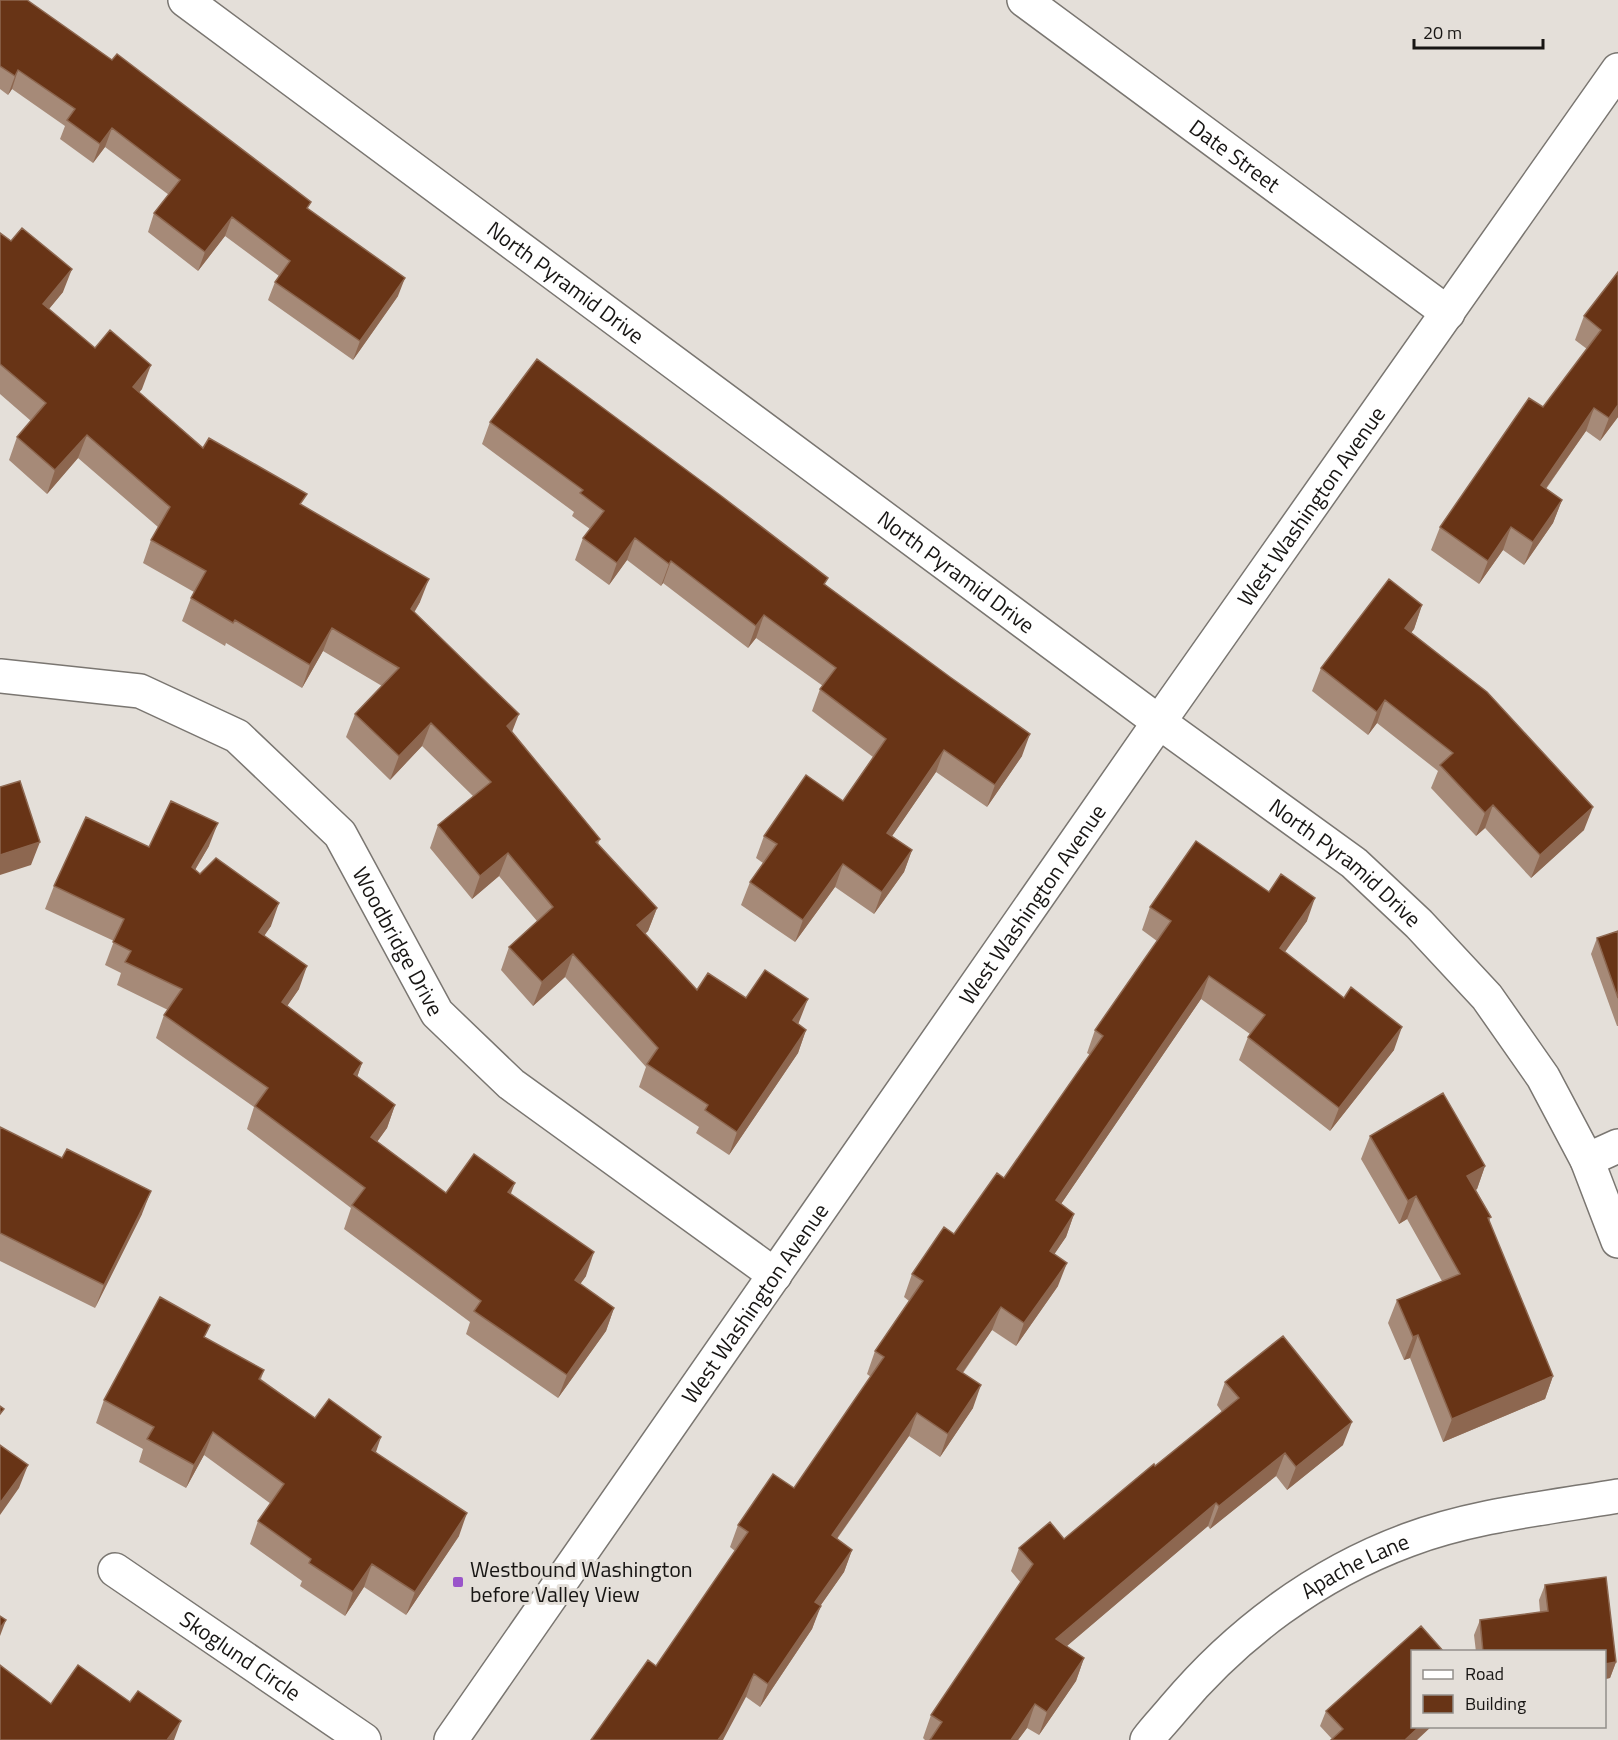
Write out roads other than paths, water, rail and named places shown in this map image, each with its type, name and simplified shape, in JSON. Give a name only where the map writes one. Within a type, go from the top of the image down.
[{"type":"street","name":"North Pyramid Drive","points":[[185,0],[1159,722],[1354,863],[1419,924],[1487,997],[1543,1077],[1587,1160],[1618,1241]]},
{"type":"street","name":"Date Street","points":[[1024,0],[1448,313]]},
{"type":"street","name":"West Washington Avenue","points":[[451,1740],[1159,722],[1618,70]]},
{"type":"street","name":"Woodbridge Drive","points":[[0,676],[140,691],[237,736],[340,834],[436,1013],[511,1084],[775,1275]]},
{"type":"street","points":[[1587,1160],[1618,1146]]},
{"type":"street","name":"Apache Lane","points":[[1147,1740],[1195,1683],[1245,1635],[1297,1596],[1358,1561],[1409,1540],[1459,1525],[1506,1514],[1618,1496]]},
{"type":"street","name":"Skoglund Circle","points":[[115,1570],[364,1740]]},
{"type":"place","name":"Westbound Washington before Valley View","points":[[458,1582]]}]
